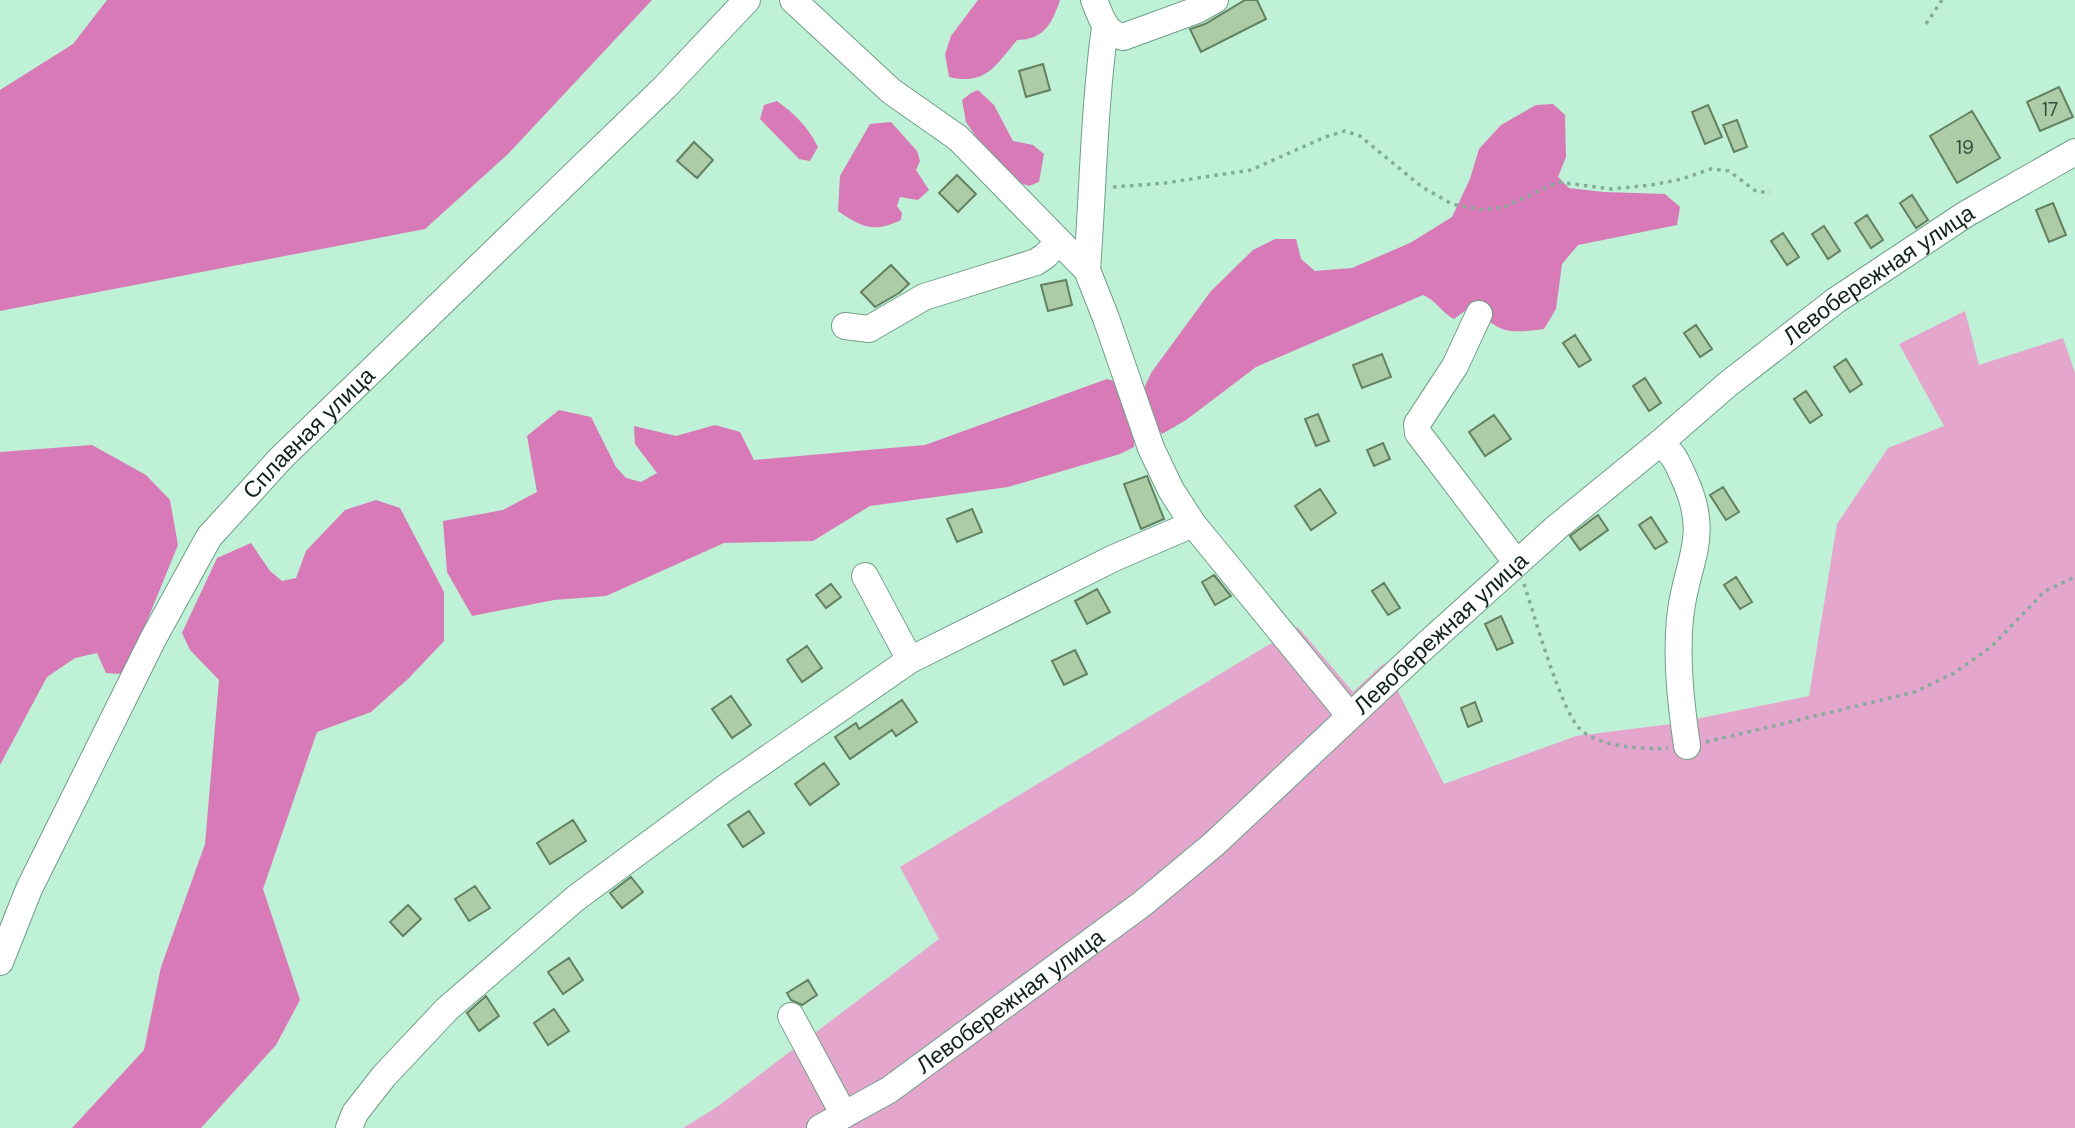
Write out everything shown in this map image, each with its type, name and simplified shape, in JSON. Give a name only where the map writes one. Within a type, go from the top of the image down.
[{"type":"street","name":"Сплавная улица","points":[[0,962],[35,876],[153,639],[209,537],[281,458],[665,88],[747,0]]},
{"type":"street","points":[[793,0],[891,91],[958,138],[1087,270],[1119,354],[1150,448],[1171,491],[1193,524],[1350,716]]},
{"type":"street","points":[[1094,0],[1105,26],[1116,36],[1130,36],[1197,10],[1215,0]]},
{"type":"street","points":[[1087,270],[1094,189],[1095,120],[1105,26]]},
{"type":"street","name":"Левобережная улица","points":[[820,1128],[889,1090],[1142,904],[1214,844],[1516,562],[1728,384],[1835,301],[1966,214],[2075,152]]},
{"type":"street","points":[[845,326],[869,329],[924,297],[1036,261],[1059,242]]},
{"type":"street","points":[[1479,314],[1455,366],[1417,424],[1418,433],[1516,562]]},
{"type":"street","points":[[1660,443],[1673,454],[1689,489],[1698,520],[1696,548],[1680,618],[1679,684],[1687,746]]},
{"type":"street","points":[[349,1128],[355,1113],[384,1076],[447,1009],[576,898],[725,788],[910,660],[1114,558],[1193,524]]},
{"type":"street","points":[[865,576],[910,660]]},
{"type":"street","points":[[791,1016],[845,1115]]},
{"type":"path","points":[[1926,24],[1942,0]]},
{"type":"path","points":[[1094,189],[1165,183],[1251,170],[1325,137],[1345,131],[1360,136],[1422,187],[1452,204],[1483,210],[1504,207],[1558,182],[1611,189],[1682,179],[1711,169],[1730,171],[1757,192],[1770,192]]},
{"type":"path","points":[[1516,562],[1565,703],[1580,729],[1609,744],[1646,750],[1687,746],[1914,692],[1954,673],[1991,647],[2045,591],[2075,577]]},
{"type":"shaded area","points":[[107,0],[652,0],[508,154],[425,229],[0,311],[0,90],[73,44]]},
{"type":"shaded area","points":[[978,0],[1060,0],[1050,23],[1040,34],[1017,40],[989,71],[972,79],[949,77],[945,54],[951,36]]},
{"type":"shaded area","points":[[978,90],[994,105],[1013,141],[1033,145],[1044,154],[1039,182],[1029,186],[1013,180],[966,122],[962,100]]},
{"type":"shaded area","points":[[777,101],[800,121],[818,147],[810,161],[799,159],[760,119],[764,105]]},
{"type":"shaded area","points":[[1553,104],[1565,115],[1566,157],[1558,177],[1569,188],[1665,194],[1680,207],[1677,225],[1578,245],[1562,264],[1556,309],[1544,329],[1504,330],[1470,307],[1454,319],[1423,295],[1256,367],[1186,420],[1162,434],[1150,419],[1142,393],[1151,373],[1211,291],[1253,250],[1275,239],[1296,239],[1301,259],[1315,271],[1352,268],[1410,243],[1452,217],[1470,179],[1479,149],[1501,125],[1536,105]]},
{"type":"shaded area","points":[[891,122],[917,151],[920,161],[916,170],[929,190],[918,200],[900,197],[897,206],[902,213],[901,220],[869,227],[838,211],[840,176],[870,124]]},
{"type":"shaded area","points":[[1965,311],[1979,365],[2063,338],[2075,373],[2075,1128],[683,1128],[717,1107],[939,939],[900,867],[1298,627],[1353,692],[1384,663],[1444,784],[1576,736],[1671,724],[1809,696],[1837,524],[1888,448],[1944,426],[1899,344]]},
{"type":"shaded area","points":[[1107,379],[1117,382],[1134,434],[1134,447],[1120,454],[1008,487],[870,506],[813,541],[724,543],[606,596],[554,600],[472,616],[447,572],[443,521],[503,510],[537,492],[527,436],[559,410],[591,417],[616,467],[626,478],[641,482],[657,473],[635,444],[634,426],[676,436],[715,425],[740,432],[754,460],[925,445]]},
{"type":"shaded area","points":[[92,445],[146,475],[170,500],[178,545],[147,621],[121,674],[106,673],[97,653],[75,658],[47,677],[0,765],[0,452]]},
{"type":"shaded area","points":[[376,500],[400,508],[444,592],[444,641],[409,678],[371,712],[317,732],[263,889],[300,1000],[276,1045],[201,1128],[72,1128],[144,1050],[161,967],[205,844],[219,680],[190,650],[182,633],[217,558],[251,543],[270,571],[282,581],[296,578],[306,551],[345,510]]},
{"type":"building","points":[[1245,0],[1257,0],[1266,19],[1201,52],[1190,29],[1205,24]]},
{"type":"building","points":[[1043,64],[1050,90],[1026,97],[1019,71]]},
{"type":"building","points":[[2059,87],[2073,117],[2040,131],[2027,102]]},
{"type":"building","points":[[1708,105],[1722,137],[1705,144],[1692,112]]},
{"type":"building","points":[[1972,111],[2000,158],[1957,183],[1930,136]]},
{"type":"building","points":[[1737,120],[1747,147],[1734,152],[1723,125]]},
{"type":"building","points":[[694,142],[713,160],[697,178],[677,161]]},
{"type":"building","points":[[957,175],[976,194],[958,212],[939,193]]},
{"type":"building","points":[[1912,195],[1928,220],[1916,228],[1900,203]]},
{"type":"building","points":[[2053,203],[2066,235],[2049,242],[2036,210]]},
{"type":"building","points":[[1867,215],[1883,240],[1871,248],[1855,223]]},
{"type":"building","points":[[1824,226],[1840,251],[1828,259],[1812,234]]},
{"type":"building","points":[[1783,233],[1799,257],[1787,265],[1771,241]]},
{"type":"building","points":[[891,265],[909,284],[875,307],[861,292]]},
{"type":"building","points":[[1066,280],[1072,305],[1048,311],[1041,285]]},
{"type":"building","points":[[1696,325],[1712,349],[1700,357],[1684,333]]},
{"type":"building","points":[[1575,335],[1591,360],[1579,367],[1563,343]]},
{"type":"building","points":[[1382,354],[1391,377],[1362,388],[1353,365]]},
{"type":"building","points":[[1846,359],[1862,384],[1850,392],[1834,367]]},
{"type":"building","points":[[1645,378],[1661,403],[1649,411],[1633,386]]},
{"type":"building","points":[[1806,391],[1822,415],[1810,423],[1794,399]]},
{"type":"building","points":[[1318,414],[1329,441],[1316,446],[1305,419]]},
{"type":"building","points":[[1494,415],[1511,439],[1485,456],[1469,432]]},
{"type":"building","points":[[1383,443],[1390,459],[1374,466],[1367,450]]},
{"type":"building","points":[[1147,476],[1164,519],[1141,529],[1124,484]]},
{"type":"building","points":[[1723,487],[1739,512],[1726,520],[1710,495]]},
{"type":"building","points":[[1320,489],[1336,513],[1311,530],[1295,506]]},
{"type":"building","points":[[972,509],[982,532],[957,542],[947,519]]},
{"type":"building","points":[[1598,515],[1608,530],[1580,550],[1570,536]]},
{"type":"building","points":[[1651,517],[1667,542],[1655,549],[1639,525]]},
{"type":"building","points":[[1214,575],[1231,596],[1215,605],[1202,582]]},
{"type":"building","points":[[1736,577],[1752,602],[1740,609],[1724,585]]},
{"type":"building","points":[[1384,583],[1400,608],[1388,615],[1372,591]]},
{"type":"building","points":[[831,584],[841,597],[826,608],[816,595]]},
{"type":"building","points":[[1097,589],[1110,612],[1087,624],[1075,601]]},
{"type":"building","points":[[1501,616],[1513,643],[1497,650],[1485,624]]},
{"type":"building","points":[[807,646],[822,668],[802,682],[787,660]]},
{"type":"building","points":[[1075,650],[1087,674],[1064,685],[1052,661]]},
{"type":"building","points":[[731,696],[751,725],[732,738],[712,709]]},
{"type":"building","points":[[902,700],[917,722],[896,736],[892,730],[850,759],[835,737],[856,723],[859,729]]},
{"type":"building","points":[[1475,702],[1482,721],[1468,727],[1461,708]]},
{"type":"building","points":[[824,763],[839,784],[810,805],[795,784]]},
{"type":"building","points":[[749,811],[764,833],[743,847],[728,825]]},
{"type":"building","points":[[573,820],[586,841],[550,864],[537,843]]},
{"type":"building","points":[[631,877],[643,892],[622,908],[610,893]]},
{"type":"building","points":[[475,886],[490,908],[469,921],[455,899]]},
{"type":"building","points":[[408,905],[421,919],[403,936],[390,922]]},
{"type":"building","points":[[569,958],[583,980],[563,994],[548,972]]},
{"type":"building","points":[[808,980],[817,995],[802,1005],[791,1000],[787,993]]},
{"type":"building","points":[[486,996],[499,1016],[479,1031],[467,1013]]},
{"type":"building","points":[[554,1009],[569,1031],[548,1045],[534,1023]]}]
